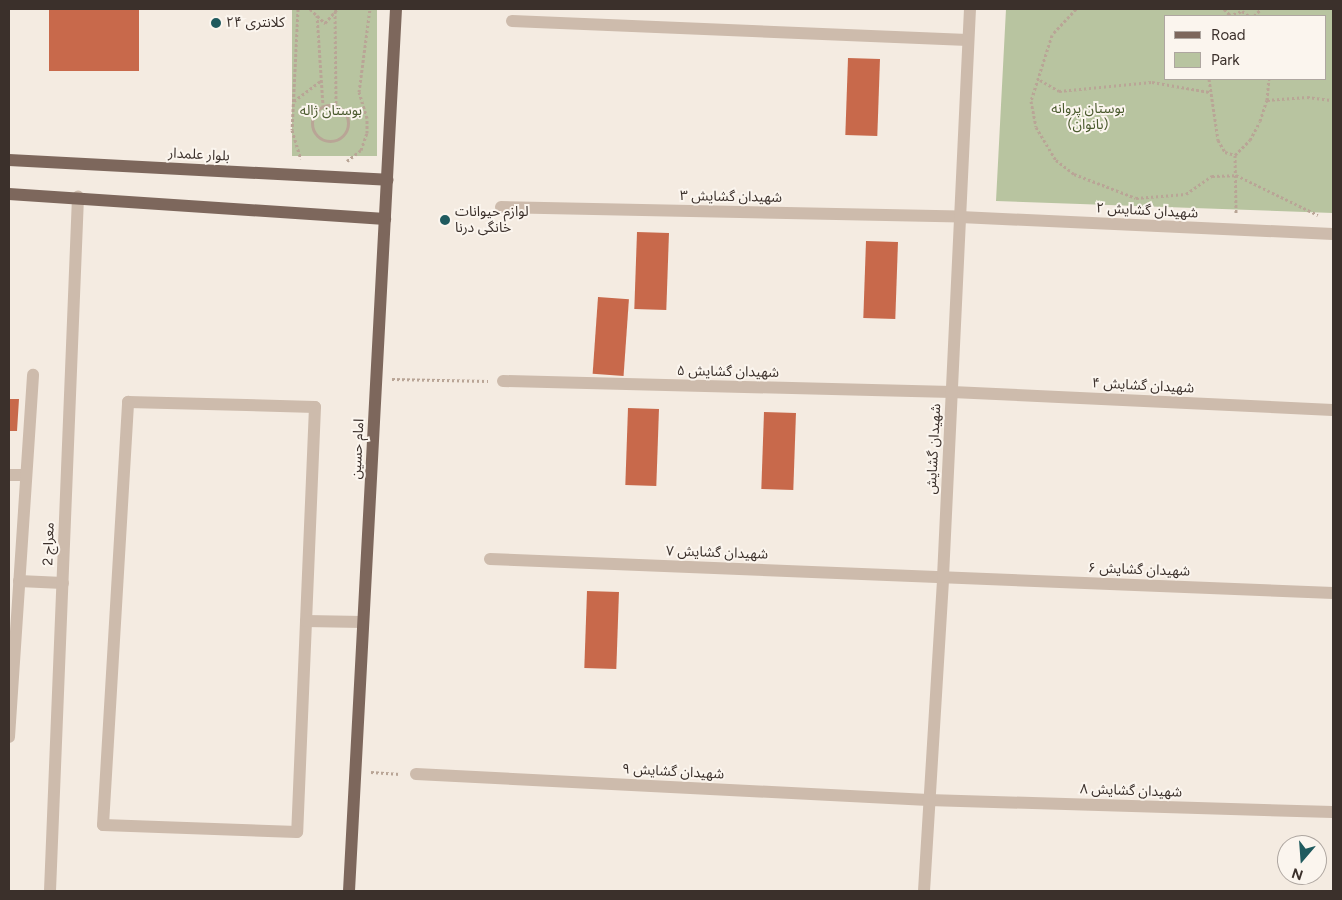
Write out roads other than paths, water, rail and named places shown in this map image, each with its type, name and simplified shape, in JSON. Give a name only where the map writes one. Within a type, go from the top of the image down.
[{"type":"main road","name":"امام حسین","points":[[349,891],[396,9]]},
{"type":"main road","name":"بلوار علمدار","points":[[9,160],[387,180]]},
{"type":"main road","points":[[9,194],[78,197],[385,219]]},
{"type":"street","name":"شهیدان گشایش","points":[[924,891],[928,800],[943,577],[970,9]]},
{"type":"street","points":[[512,21],[968,40]]},
{"type":"street","name":"معراج 2","points":[[50,891],[78,197]]},
{"type":"street","name":"شهیدان گشایش ۳","points":[[501,207],[960,217]]},
{"type":"street","name":"شهیدان گشایش ۲","points":[[960,217],[1333,234]]},
{"type":"street","points":[[9,737],[33,375]]},
{"type":"street","name":"شهیدان گشایش ۵","points":[[503,381],[952,392]]},
{"type":"street","name":"شهیدان گشایش ۴","points":[[952,392],[1333,410]]},
{"type":"street","points":[[128,402],[315,407],[306,621],[297,832],[103,825],[128,402]]},
{"type":"street","points":[[9,475],[26,475]]},
{"type":"street","name":"شهیدان گشایش ۷","points":[[490,559],[943,577]]},
{"type":"street","name":"شهیدان گشایش ۶","points":[[943,577],[1333,593]]},
{"type":"street","points":[[19,581],[62,583]]},
{"type":"street","points":[[306,621],[363,622]]},
{"type":"street","name":"شهیدان گشایش ۹","points":[[416,774],[928,800]]},
{"type":"street","name":"شهیدان گشایش ۸","points":[[928,800],[1333,812]]},
{"type":"place","name":"کلانتری ۲۴","points":[[216,23]]},
{"type":"place","name":"لوازم حیوانات خانگی درنا","points":[[445,220]]},
{"type":"park label","name":"بوستان ژاله","points":[[331,111]]},
{"type":"park label","name":"بوستان پروانه (بانوان)","points":[[1088,118]]}]
